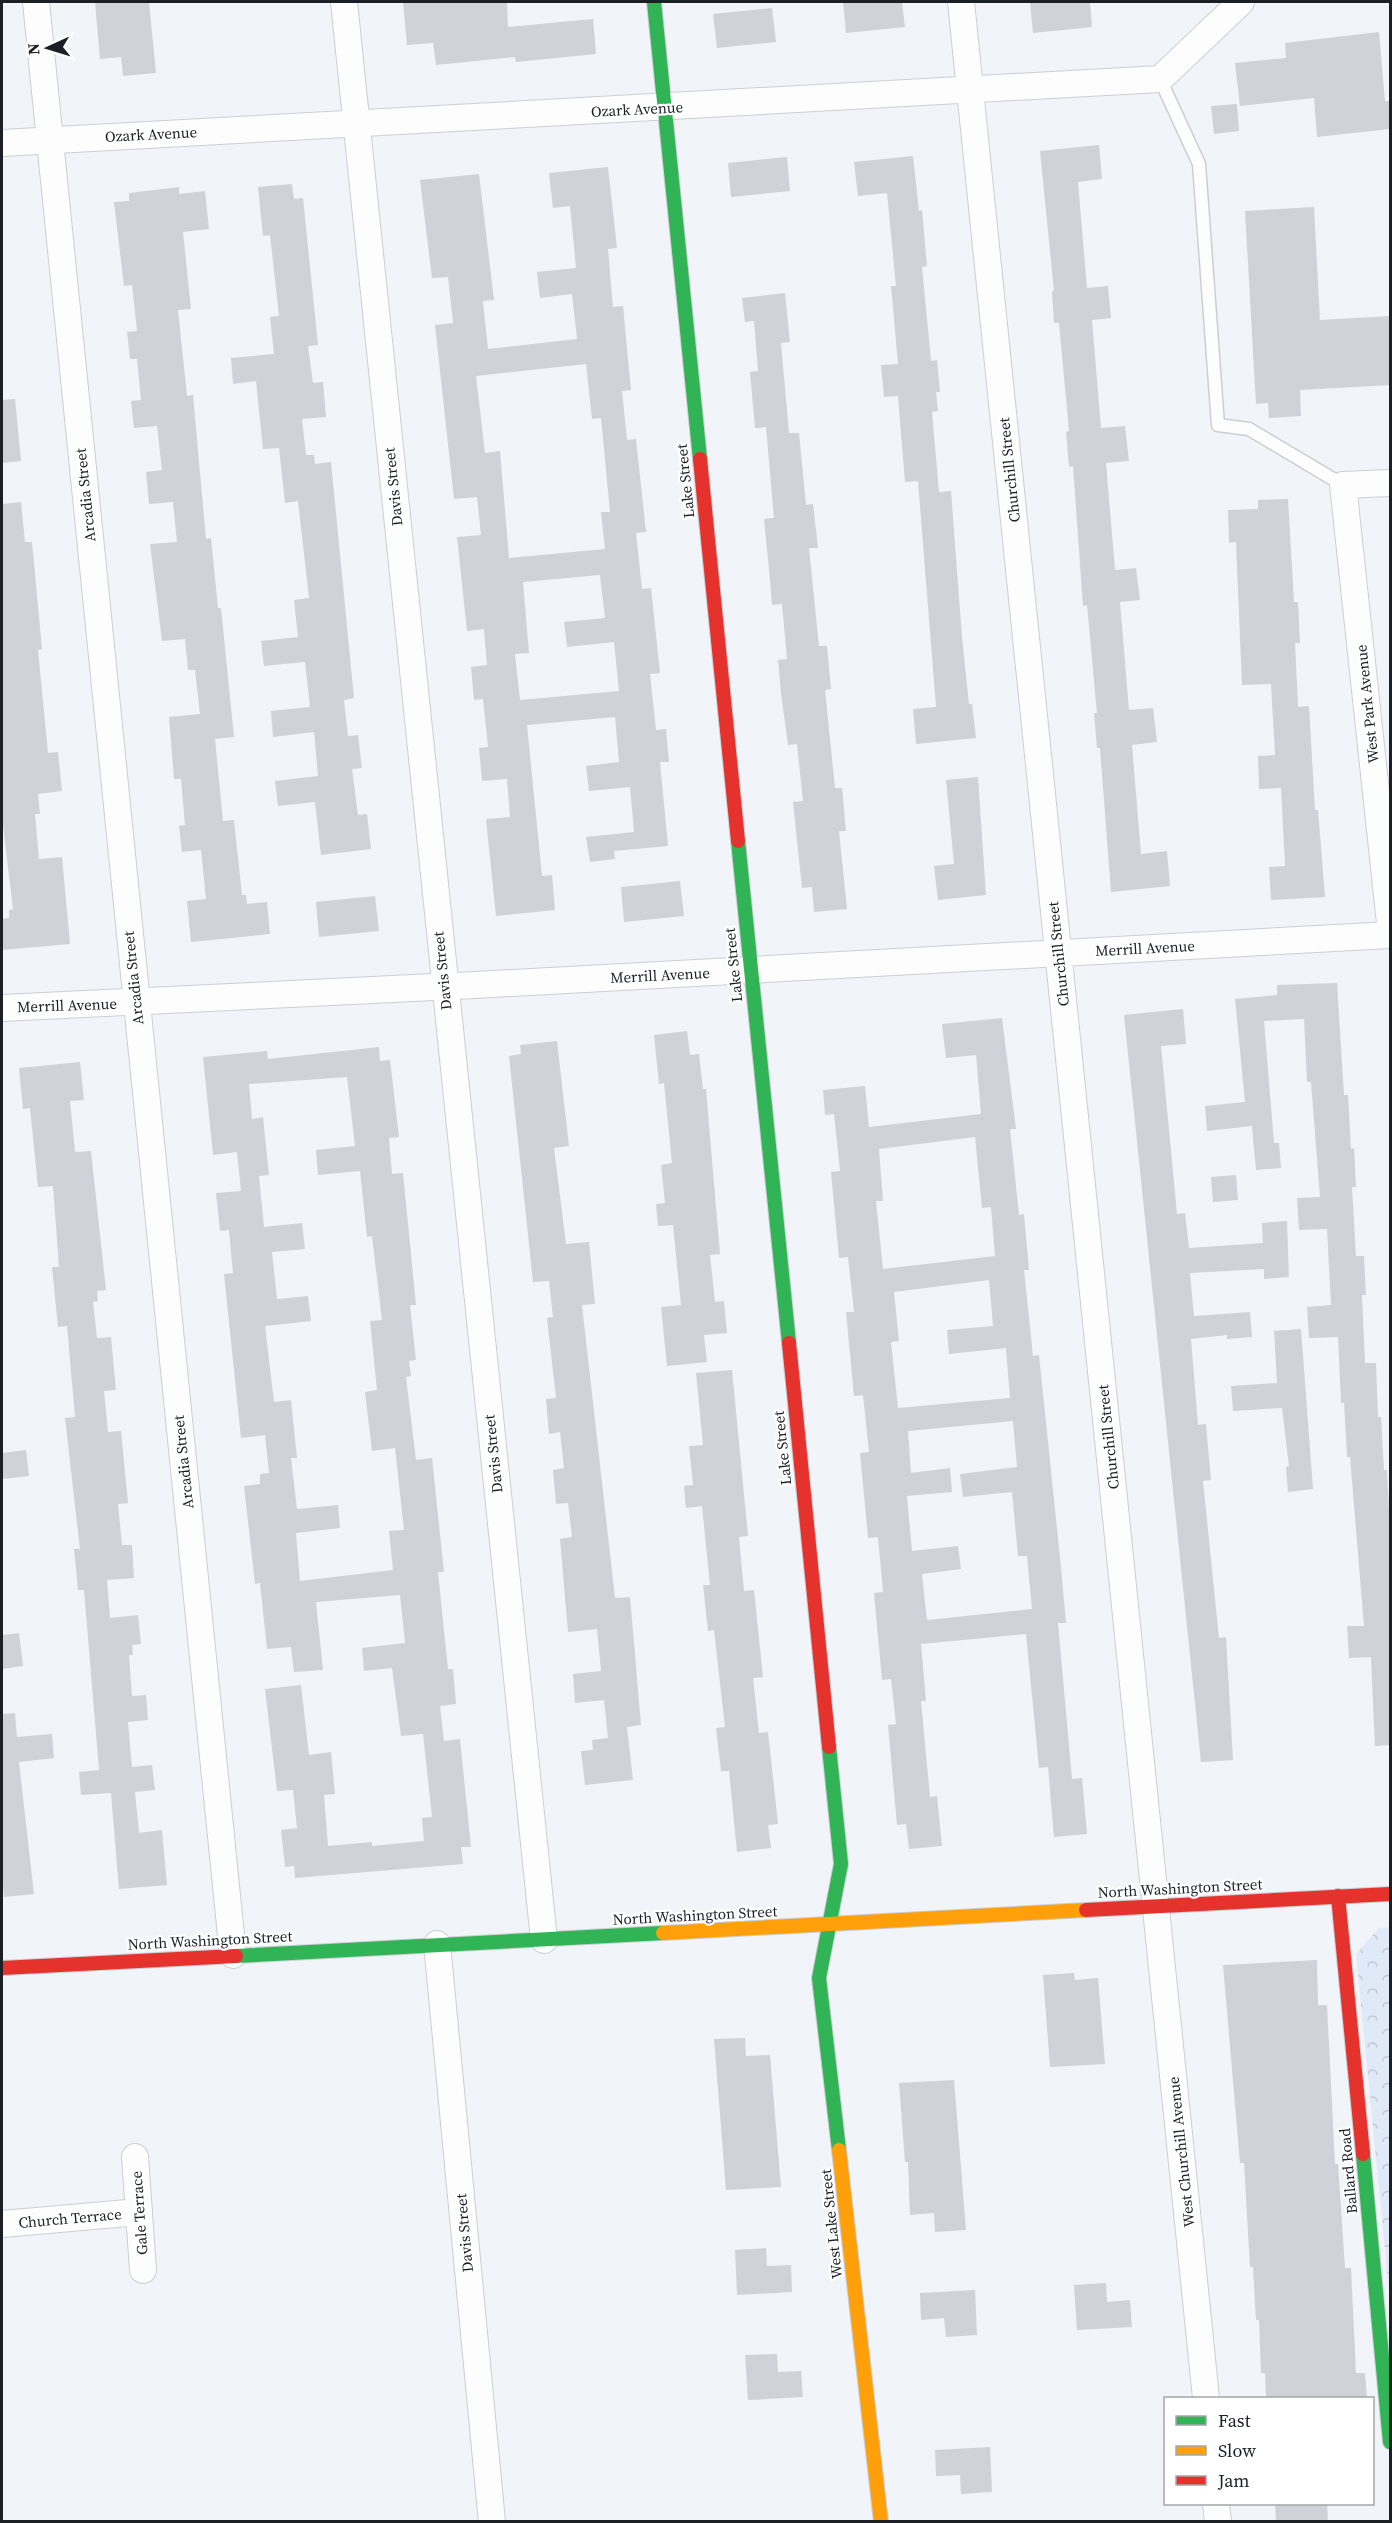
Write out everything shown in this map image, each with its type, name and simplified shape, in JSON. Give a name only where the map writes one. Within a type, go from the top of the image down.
[{"type":"street","name":"Arcadia Street","points":[[36,2],[135,1002],[233,1955]]},
{"type":"street","name":"Davis Street","points":[[344,2],[544,1940]]},
{"type":"street","name":"Lake Street","points":[[654,2],[841,1864],[830,1923]]},
{"type":"street","name":"Churchill Street","points":[[961,2],[1156,1906]]},
{"type":"street","points":[[1160,79],[1241,2]]},
{"type":"street","name":"Ozark Avenue","points":[[2,143],[1160,79]]},
{"type":"street","points":[[1343,485],[1390,483]]},
{"type":"street","name":"West Park Avenue","points":[[1343,485],[1385,811],[1390,923]]},
{"type":"street","name":"Merrill Avenue","points":[[2,1008],[750,971],[1390,935]]},
{"type":"street","name":"North Washington Street","points":[[2,1968],[1390,1893]]},
{"type":"street","name":"Ballard Road","points":[[1338,1896],[1386,2341],[1390,2442]]},
{"type":"street","name":"West Churchill Avenue","points":[[1156,1906],[1206,2397]]},
{"type":"street","name":"West Lake Street","points":[[830,1923],[819,1978],[881,2522]]},
{"type":"street","name":"Davis Street","points":[[437,1944],[492,2522]]},
{"type":"street","name":"Gale Terrace","points":[[135,2157],[143,2270]]},
{"type":"street","name":"Church Terrace","points":[[2,2224],[139,2212]]},
{"type":"street","points":[[1216,2505],[1218,2522]]},
{"type":"lane","points":[[1160,79],[1199,164],[1218,424],[1249,429],[1343,485]]},
{"type":"green space","points":[[1390,1927],[1390,2301],[1356,1954],[1379,1928]]},
{"type":"building","points":[[95,2],[149,2],[156,73],[123,76],[121,57],[100,59]]},
{"type":"building","points":[[403,2],[507,2],[508,27],[593,19],[596,54],[516,62],[515,57],[436,65],[433,43],[407,45]]},
{"type":"building","points":[[843,2],[902,2],[905,27],[846,33]]},
{"type":"building","points":[[1030,2],[1090,2],[1092,27],[1033,33]]},
{"type":"building","points":[[772,8],[776,42],[717,48],[713,14]]},
{"type":"building","points":[[1379,32],[1385,101],[1390,101],[1390,129],[1317,137],[1314,98],[1240,106],[1235,63],[1286,58],[1285,43]]},
{"type":"building","points":[[1237,104],[1239,131],[1214,134],[1211,106]]},
{"type":"building","points":[[1099,145],[1102,179],[1078,182],[1087,288],[1108,286],[1111,318],[1092,320],[1101,428],[1125,426],[1129,461],[1106,463],[1115,570],[1136,568],[1140,600],[1120,602],[1129,710],[1153,708],[1157,742],[1132,745],[1141,854],[1167,851],[1170,886],[1111,892],[1100,748],[1097,748],[1094,713],[1097,713],[1087,605],[1083,606],[1073,466],[1069,467],[1066,432],[1069,431],[1059,323],[1054,323],[1052,291],[1054,291],[1040,151]]},
{"type":"building","points":[[913,156],[919,211],[922,210],[927,266],[922,267],[931,361],[937,360],[940,392],[936,392],[938,411],[932,412],[939,492],[951,491],[962,637],[969,704],[972,704],[976,738],[916,744],[913,709],[936,707],[918,481],[905,482],[898,396],[884,397],[881,365],[898,364],[891,286],[896,286],[887,193],[858,196],[854,162]]},
{"type":"building","points":[[787,157],[790,191],[731,197],[728,163]]},
{"type":"building","points":[[608,167],[617,248],[608,249],[613,307],[623,306],[631,390],[622,391],[627,440],[636,439],[646,532],[636,533],[642,589],[651,588],[660,673],[650,674],[656,730],[666,729],[669,762],[660,762],[668,846],[614,851],[615,859],[590,862],[586,837],[634,832],[630,787],[589,791],[586,766],[619,762],[615,717],[527,725],[542,876],[552,875],[555,910],[496,916],[486,819],[510,817],[507,779],[482,781],[479,748],[488,747],[483,699],[474,700],[471,667],[487,665],[484,629],[467,631],[457,537],[481,535],[477,497],[454,499],[435,325],[453,323],[448,277],[432,278],[420,180],[479,174],[494,300],[483,301],[488,349],[577,339],[572,294],[540,298],[537,272],[576,268],[570,206],[553,208],[549,173]],"holes":[[[586,364],[592,419],[601,418],[610,512],[601,512],[605,549],[509,558],[500,451],[485,453],[476,376]],[[600,575],[605,618],[564,622],[567,647],[614,642],[619,691],[520,700],[515,654],[529,653],[523,582]]]},
{"type":"building","points":[[292,184],[294,199],[303,198],[318,345],[308,346],[313,383],[323,382],[326,417],[302,419],[306,455],[314,455],[315,464],[331,462],[354,698],[344,700],[348,736],[358,735],[362,768],[352,769],[358,815],[367,814],[371,849],[321,855],[315,802],[278,806],[275,781],[318,776],[314,732],[273,737],[271,711],[310,707],[305,662],[264,666],[261,641],[298,637],[294,600],[309,598],[298,501],[285,503],[279,448],[263,449],[256,381],[233,384],[231,358],[274,354],[270,317],[279,316],[270,235],[263,236],[258,187]]},
{"type":"building","points":[[179,187],[179,194],[205,191],[209,229],[183,232],[191,309],[178,310],[187,396],[193,395],[206,539],[211,538],[218,608],[221,608],[234,737],[215,739],[223,821],[234,820],[242,895],[246,895],[247,904],[267,902],[270,934],[191,942],[187,901],[206,899],[201,850],[182,852],[179,826],[185,825],[181,779],[174,779],[169,717],[200,714],[195,670],[188,670],[185,639],[162,641],[150,544],[177,542],[173,502],[149,504],[146,472],[162,470],[157,426],[134,428],[131,401],[141,400],[137,359],[130,359],[127,332],[137,331],[132,285],[124,286],[114,202],[129,201],[129,193]]},
{"type":"building","points":[[1314,207],[1320,320],[1390,316],[1390,385],[1300,390],[1301,416],[1269,418],[1268,403],[1256,404],[1245,211]]},
{"type":"building","points":[[785,293],[790,342],[781,343],[789,433],[799,433],[806,505],[813,504],[818,548],[809,548],[819,646],[827,646],[831,689],[825,690],[835,788],[842,788],[846,831],[839,831],[847,909],[814,912],[812,887],[802,888],[793,802],[803,801],[797,744],[788,745],[781,693],[778,660],[787,659],[782,604],[772,605],[764,519],[774,518],[766,427],[755,428],[750,372],[758,371],[754,321],[745,322],[742,298]]},
{"type":"building","points":[[15,399],[21,461],[2,463],[2,400]]},
{"type":"building","points":[[1288,499],[1294,602],[1298,602],[1300,643],[1295,643],[1298,707],[1309,706],[1315,810],[1318,810],[1325,897],[1271,900],[1269,867],[1285,866],[1281,788],[1259,789],[1258,756],[1275,755],[1271,684],[1242,685],[1236,542],[1229,543],[1228,510],[1258,509],[1258,500]]},
{"type":"building","points":[[21,502],[25,542],[32,542],[42,649],[38,650],[48,753],[58,752],[62,791],[38,794],[40,814],[35,814],[39,859],[62,857],[70,944],[2,950],[2,919],[9,918],[9,910],[13,909],[2,817],[2,504]]},
{"type":"building","points":[[978,777],[986,895],[938,900],[934,866],[954,864],[946,780]]},
{"type":"building","points":[[680,881],[684,916],[624,922],[621,887]]},
{"type":"building","points":[[375,896],[379,931],[319,937],[316,902]]},
{"type":"building","points":[[1337,983],[1344,1095],[1348,1095],[1351,1149],[1354,1148],[1356,1187],[1352,1187],[1356,1256],[1364,1256],[1366,1295],[1362,1295],[1365,1363],[1376,1363],[1378,1417],[1381,1417],[1384,1470],[1387,1470],[1390,1527],[1390,1745],[1375,1746],[1371,1657],[1349,1658],[1347,1626],[1364,1626],[1350,1457],[1347,1457],[1344,1403],[1341,1403],[1338,1337],[1309,1338],[1307,1307],[1331,1305],[1327,1229],[1299,1230],[1297,1198],[1320,1197],[1311,1082],[1307,1082],[1304,1019],[1264,1021],[1274,1143],[1279,1143],[1281,1168],[1256,1170],[1252,1126],[1207,1131],[1205,1106],[1245,1102],[1235,999],[1277,995],[1277,985]]},
{"type":"building","points":[[1183,1009],[1186,1044],[1161,1046],[1177,1214],[1185,1213],[1189,1248],[1263,1243],[1262,1223],[1287,1221],[1289,1277],[1264,1279],[1264,1269],[1190,1273],[1194,1316],[1250,1312],[1252,1337],[1227,1339],[1227,1335],[1191,1339],[1198,1425],[1206,1424],[1211,1480],[1203,1481],[1219,1638],[1226,1637],[1233,1760],[1201,1762],[1124,1015]]},
{"type":"building","points":[[1002,1018],[1016,1129],[1010,1129],[1019,1215],[1024,1214],[1029,1270],[1024,1270],[1033,1356],[1039,1355],[1061,1567],[1066,1623],[1058,1623],[1072,1779],[1082,1778],[1087,1834],[1054,1837],[1048,1767],[1039,1768],[1026,1634],[921,1644],[926,1701],[921,1701],[930,1797],[937,1796],[942,1846],[909,1849],[906,1824],[897,1825],[888,1725],[896,1724],[891,1679],[882,1680],[874,1593],[883,1592],[878,1537],[868,1538],[860,1453],[869,1452],[863,1395],[854,1396],[846,1312],[854,1312],[848,1257],[839,1258],[831,1172],[840,1171],[834,1114],[825,1115],[823,1090],[865,1086],[869,1127],[981,1114],[976,1055],[946,1058],[942,1024]],"holes":[[[975,1137],[982,1208],[991,1207],[995,1256],[883,1269],[876,1201],[883,1201],[879,1149]],[[989,1280],[993,1326],[947,1330],[949,1354],[1006,1348],[1010,1398],[898,1408],[891,1342],[899,1341],[894,1292]],[[1013,1421],[1017,1467],[960,1474],[963,1497],[1012,1492],[1018,1556],[1027,1556],[1032,1609],[927,1620],[922,1574],[961,1569],[958,1546],[912,1551],[907,1496],[952,1492],[950,1468],[911,1473],[908,1431]]]},
{"type":"building","points":[[687,1031],[690,1055],[699,1054],[703,1089],[706,1089],[720,1254],[710,1255],[715,1302],[724,1301],[727,1333],[704,1335],[707,1362],[667,1366],[661,1307],[681,1305],[673,1225],[658,1226],[656,1204],[665,1203],[661,1165],[672,1163],[664,1083],[659,1084],[654,1035]]},
{"type":"building","points":[[557,1041],[569,1146],[554,1148],[566,1244],[589,1242],[595,1304],[582,1305],[615,1598],[630,1597],[641,1725],[627,1727],[633,1780],[585,1785],[581,1751],[593,1750],[592,1740],[608,1738],[604,1700],[575,1703],[573,1674],[601,1671],[597,1629],[568,1632],[560,1539],[572,1537],[568,1503],[556,1504],[553,1470],[564,1468],[560,1432],[549,1434],[546,1399],[556,1398],[547,1318],[553,1317],[549,1281],[533,1282],[509,1056],[521,1054],[520,1045]]},
{"type":"building","points":[[379,1047],[380,1061],[390,1060],[399,1137],[389,1138],[392,1174],[403,1173],[416,1305],[410,1305],[416,1360],[409,1361],[411,1376],[406,1377],[416,1460],[432,1458],[444,1572],[438,1572],[448,1669],[453,1669],[456,1704],[440,1706],[444,1741],[460,1739],[471,1847],[461,1847],[463,1864],[295,1878],[294,1866],[285,1867],[281,1830],[297,1828],[293,1790],[277,1791],[265,1689],[301,1685],[309,1755],[331,1752],[335,1794],[324,1795],[328,1846],[372,1842],[372,1846],[424,1841],[422,1818],[432,1817],[423,1734],[401,1736],[392,1668],[364,1671],[362,1648],[405,1643],[400,1595],[316,1602],[323,1670],[294,1672],[291,1647],[267,1649],[260,1583],[255,1584],[244,1486],[260,1484],[260,1474],[269,1473],[265,1435],[241,1438],[224,1274],[233,1273],[229,1230],[220,1231],[216,1193],[241,1191],[237,1152],[213,1155],[203,1057],[267,1051],[268,1059]],"holes":[[[347,1077],[355,1146],[316,1150],[318,1175],[360,1171],[367,1237],[372,1236],[382,1320],[370,1321],[377,1390],[365,1392],[372,1451],[395,1448],[404,1530],[389,1531],[393,1570],[300,1581],[296,1533],[340,1528],[338,1505],[297,1509],[291,1458],[297,1458],[291,1400],[274,1402],[265,1326],[311,1321],[308,1296],[277,1299],[272,1252],[305,1249],[302,1223],[264,1227],[259,1176],[269,1175],[263,1117],[252,1119],[249,1084]]]},
{"type":"building","points":[[80,1062],[84,1100],[70,1101],[75,1152],[91,1151],[106,1290],[97,1291],[98,1301],[93,1302],[97,1338],[111,1337],[116,1390],[104,1391],[108,1432],[121,1431],[128,1503],[118,1504],[122,1545],[132,1545],[134,1578],[107,1580],[110,1618],[138,1615],[141,1644],[132,1645],[133,1655],[129,1655],[132,1696],[146,1695],[148,1720],[128,1722],[132,1767],[152,1765],[155,1790],[135,1792],[139,1833],[162,1830],[167,1885],[119,1889],[111,1793],[81,1795],[79,1772],[99,1770],[84,1590],[78,1590],[74,1549],[80,1549],[65,1418],[75,1417],[67,1326],[58,1327],[52,1267],[59,1267],[53,1186],[38,1187],[30,1108],[23,1109],[19,1068]]},
{"type":"building","points":[[1236,1175],[1238,1200],[1213,1202],[1211,1177]]},
{"type":"building","points":[[1301,1329],[1313,1489],[1288,1492],[1286,1467],[1289,1466],[1282,1408],[1233,1411],[1231,1386],[1277,1383],[1274,1331]]},
{"type":"building","points":[[732,1370],[748,1536],[739,1537],[744,1591],[754,1590],[763,1677],[753,1678],[759,1733],[768,1732],[778,1824],[768,1825],[771,1848],[737,1852],[729,1771],[721,1771],[716,1728],[725,1727],[714,1630],[708,1631],[703,1585],[710,1585],[702,1506],[686,1508],[684,1486],[693,1485],[689,1446],[703,1445],[696,1373]]},
{"type":"building","points":[[26,1450],[29,1476],[2,1479],[2,1453]]},
{"type":"building","points":[[19,1633],[23,1666],[2,1669],[2,1635]]},
{"type":"building","points":[[15,1713],[17,1737],[52,1734],[54,1758],[19,1762],[34,1894],[4,1897],[2,1714]]},
{"type":"building","points":[[1317,1960],[1318,2005],[1327,2005],[1335,2164],[1338,2164],[1345,2268],[1351,2268],[1356,2373],[1365,2373],[1367,2397],[1266,2397],[1265,2373],[1261,2373],[1259,2320],[1256,2320],[1253,2267],[1250,2267],[1244,2163],[1240,2163],[1223,1965]]},
{"type":"building","points":[[1074,1973],[1075,1980],[1098,1978],[1105,2064],[1050,2067],[1043,1975]]},
{"type":"building","points":[[745,2038],[746,2056],[770,2055],[781,2187],[726,2190],[714,2039]]},
{"type":"building","points":[[954,2080],[966,2230],[935,2232],[934,2213],[910,2215],[908,2162],[905,2162],[899,2083]]},
{"type":"building","points":[[766,2248],[767,2266],[791,2265],[792,2292],[737,2295],[735,2250]]},
{"type":"building","points":[[1106,2283],[1107,2302],[1130,2300],[1132,2327],[1077,2330],[1074,2285]]},
{"type":"building","points":[[975,2290],[977,2335],[946,2337],[944,2318],[921,2320],[920,2293]]},
{"type":"building","points":[[777,2354],[778,2372],[801,2371],[803,2397],[748,2400],[745,2355]]},
{"type":"building","points":[[990,2447],[992,2492],[961,2494],[960,2475],[936,2476],[935,2450]]},
{"type":"building","points":[[1275,2505],[1327,2505],[1328,2522],[1276,2522]]},
{"type":"traffic: fast","points":[[654,2],[700,459]]},
{"type":"traffic: fast","points":[[738,841],[789,1343]]},
{"type":"traffic: fast","points":[[829,1747],[841,1864],[819,1978],[839,2150]]},
{"type":"traffic: fast","points":[[236,1956],[663,1933]]},
{"type":"traffic: fast","points":[[1363,2154],[1390,2442]]},
{"type":"traffic: slow","points":[[663,1933],[1086,1910]]},
{"type":"traffic: slow","points":[[839,2150],[881,2522]]},
{"type":"traffic: jam","points":[[700,459],[738,841]]},
{"type":"traffic: jam","points":[[789,1343],[829,1747]]},
{"type":"traffic: jam","points":[[1086,1910],[1390,1894]]},
{"type":"traffic: jam","points":[[1338,1896],[1363,2154]]},
{"type":"traffic: jam","points":[[2,1968],[236,1956]]}]
